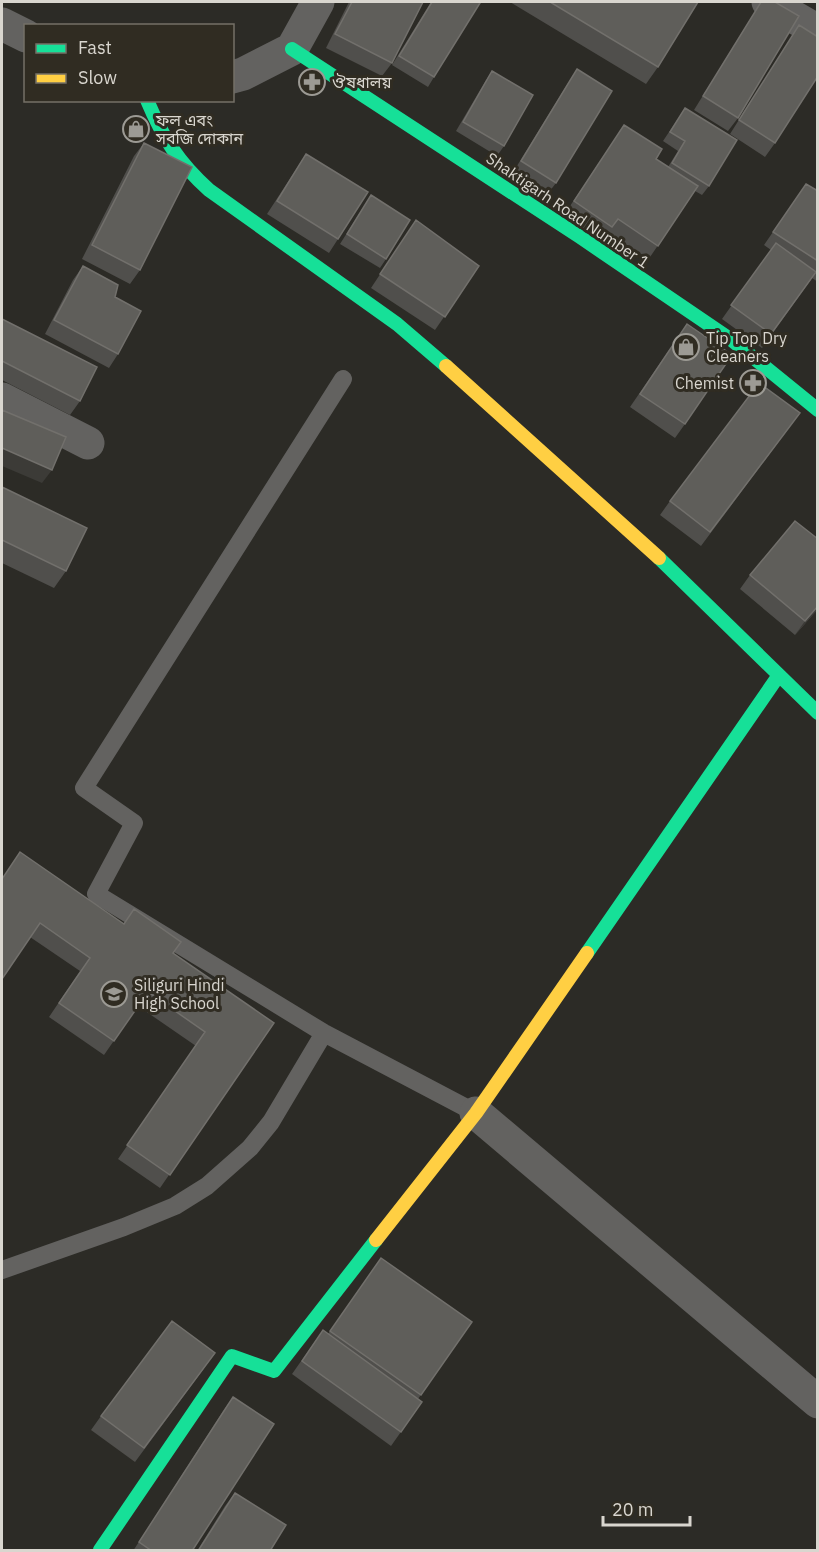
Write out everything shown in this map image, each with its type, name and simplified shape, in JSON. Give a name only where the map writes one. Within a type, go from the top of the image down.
[{"type":"street","points":[[234,76],[292,49],[318,2]]},
{"type":"street","points":[[768,2],[818,31]]},
{"type":"street","points":[[2,24],[24,35]]},
{"type":"street","name":"Shaktigarh Road Number 1","points":[[292,49],[580,237],[733,341],[818,410]]},
{"type":"street","points":[[148,102],[171,151],[187,171],[209,190],[397,324],[490,404],[636,536],[818,713]]},
{"type":"street","points":[[2,399],[88,443]]},
{"type":"street","points":[[100,1551],[232,1356],[274,1371],[476,1113],[779,675]]},
{"type":"street","points":[[476,1113],[818,1402]]},
{"type":"lane","points":[[343,379],[84,788],[134,823],[96,894],[324,1033],[476,1113]]},
{"type":"lane","points":[[2,1270],[144,1219],[175,1206],[207,1186],[250,1148],[271,1122],[324,1033]]},
{"type":"building","points":[[352,2],[423,2],[392,63],[335,34]]},
{"type":"building","points":[[432,2],[480,3],[434,77],[399,56]]},
{"type":"building","points":[[550,2],[698,2],[658,67]]},
{"type":"building","points":[[761,2],[775,2],[799,16],[738,118],[703,96]]},
{"type":"building","points":[[799,25],[818,37],[818,76],[775,143],[739,120]]},
{"type":"building","points":[[577,69],[612,91],[556,183],[521,161]]},
{"type":"building","points":[[492,71],[533,95],[504,146],[463,122]]},
{"type":"building","points":[[685,108],[737,140],[709,186],[672,163],[685,141],[670,132]]},
{"type":"building","points":[[624,125],[662,149],[656,159],[698,186],[658,246],[618,219],[612,227],[574,201]]},
{"type":"building","points":[[144,143],[192,167],[140,270],[92,245]]},
{"type":"building","points":[[306,154],[368,192],[338,239],[277,201]]},
{"type":"building","points":[[806,184],[818,191],[818,261],[773,232]]},
{"type":"building","points":[[371,195],[410,220],[386,259],[347,234]]},
{"type":"building","points":[[416,220],[479,266],[445,317],[380,274]]},
{"type":"building","points":[[776,243],[816,272],[771,334],[731,305]]},
{"type":"building","points":[[83,266],[118,285],[115,297],[141,311],[118,354],[54,320]]},
{"type":"building","points":[[2,319],[97,367],[80,401],[2,361]]},
{"type":"building","points":[[687,324],[732,355],[685,424],[640,394]]},
{"type":"building","points":[[759,383],[800,413],[710,532],[670,501]]},
{"type":"building","points":[[2,410],[66,437],[52,470],[2,448]]},
{"type":"building","points":[[2,487],[87,528],[66,571],[2,540]]},
{"type":"building","points":[[795,521],[818,539],[818,606],[805,621],[750,575]]},
{"type":"building","points":[[20,852],[124,924],[134,909],[181,942],[173,953],[274,1023],[170,1175],[127,1145],[205,1032],[148,992],[114,1041],[59,1003],[90,958],[40,923],[2,979],[2,879]]},
{"type":"building","points":[[381,1258],[472,1322],[421,1395],[330,1331]]},
{"type":"building","points":[[172,1321],[215,1353],[144,1448],[101,1416]]},
{"type":"building","points":[[323,1330],[422,1402],[401,1432],[302,1361]]},
{"type":"building","points":[[233,1397],[274,1424],[192,1551],[152,1551],[139,1542]]},
{"type":"building","points":[[235,1493],[286,1525],[270,1551],[198,1551]]},
{"type":"traffic: fast","points":[[292,49],[580,237],[733,341],[818,410]]},
{"type":"traffic: fast","points":[[148,102],[172,149],[209,190],[397,324],[446,366]]},
{"type":"traffic: fast","points":[[659,558],[818,713]]},
{"type":"traffic: fast","points":[[587,953],[779,675]]},
{"type":"traffic: fast","points":[[100,1550],[232,1356],[274,1371],[376,1240]]},
{"type":"traffic: slow","points":[[446,366],[659,558]]},
{"type":"traffic: slow","points":[[376,1240],[476,1113],[587,953]]},
{"type":"place","name":"ঔষধালয়","points":[[312,82]]},
{"type":"place","name":"ফল এবং সবজি দোকান","points":[[136,129]]},
{"type":"place","name":"Tip Top Dry Cleaners","points":[[686,347]]},
{"type":"place","name":"Chemist","points":[[753,383]]},
{"type":"place","name":"Siliguri Hindi High School","points":[[114,994]]}]
